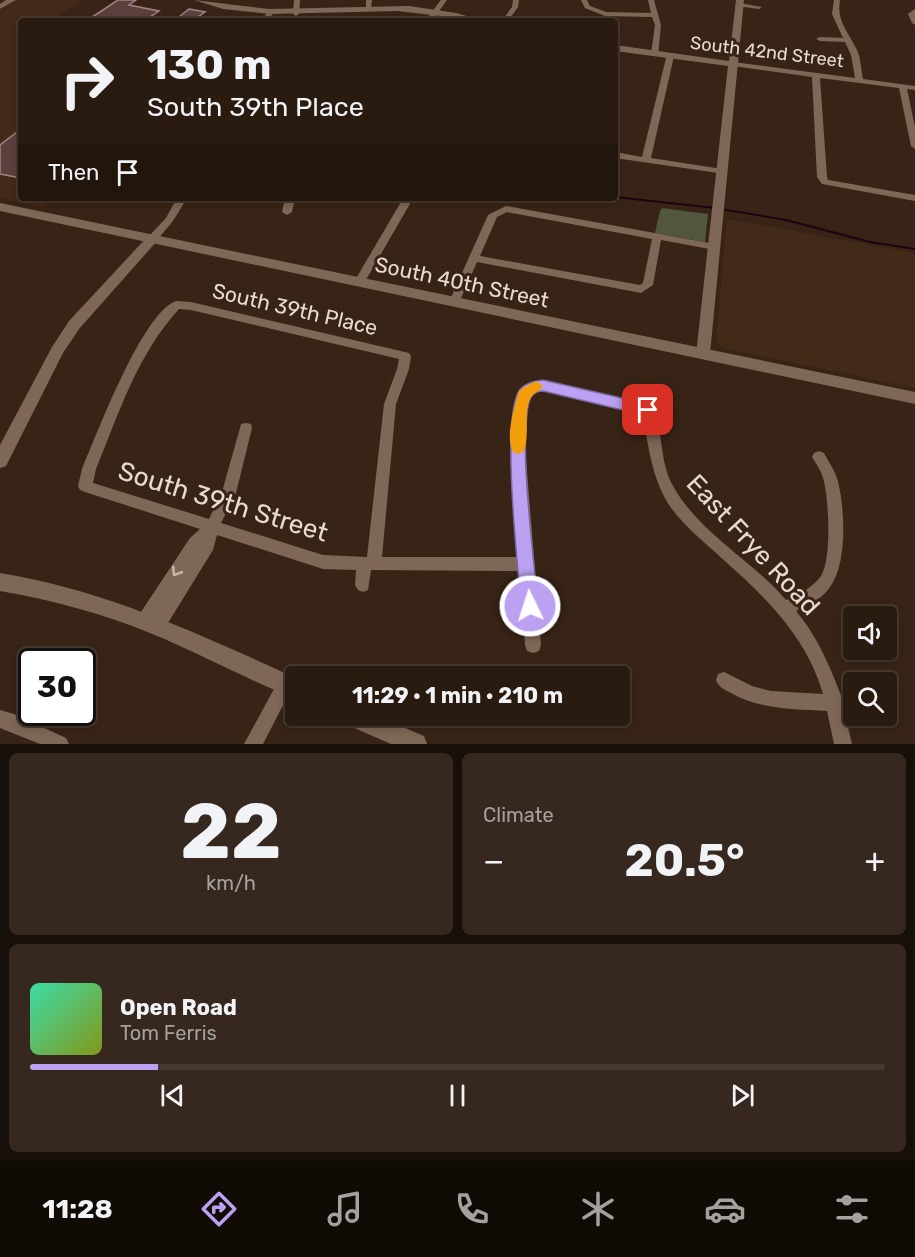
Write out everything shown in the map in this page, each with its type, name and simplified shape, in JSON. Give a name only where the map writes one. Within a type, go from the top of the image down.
[{"type":"street","points":[[0,7],[12,0]]},
{"type":"street","points":[[198,0],[270,13],[296,14],[369,5],[435,12],[465,18]]},
{"type":"street","points":[[296,14],[297,0]]},
{"type":"street","points":[[430,18],[444,0]]},
{"type":"street","points":[[508,18],[512,14],[516,0]]},
{"type":"street","points":[[584,0],[587,7],[605,14],[656,15]]},
{"type":"street","points":[[651,0],[656,15],[658,36],[655,54]]},
{"type":"street","points":[[837,0],[835,8],[837,20],[855,57],[859,80]]},
{"type":"street","points":[[703,354],[739,3],[759,7]]},
{"type":"street","points":[[913,11],[915,23]]},
{"type":"street","points":[[266,18],[270,13]]},
{"type":"street","points":[[820,39],[848,40]]},
{"type":"street","name":"South 42nd Street","points":[[618,48],[915,88]]},
{"type":"street","points":[[646,160],[670,56]]},
{"type":"street","points":[[816,75],[822,177],[825,182],[915,198]]},
{"type":"street","points":[[902,86],[915,146]]},
{"type":"street","points":[[618,155],[722,172]]},
{"type":"street","points":[[0,461],[46,371],[74,325],[170,219],[180,201]]},
{"type":"street","points":[[287,212],[289,201]]},
{"type":"street","points":[[359,282],[406,201]]},
{"type":"street","name":"South 40th Street","points":[[0,207],[915,398]]},
{"type":"street","points":[[454,302],[493,215],[499,210],[506,209],[714,247]]},
{"type":"street","points":[[474,258],[641,289],[648,285],[657,237]]},
{"type":"street","name":"South 39th Place","points":[[85,486],[89,469],[134,367],[164,316],[176,305],[191,306],[405,356],[404,369],[390,404],[369,564]]},
{"type":"street","name":"East Frye Road","points":[[526,564],[518,447],[519,420],[525,394],[532,387],[543,385],[648,410],[652,427],[652,443],[659,471],[682,511],[769,591],[816,653],[836,703],[843,744]]},
{"type":"street","points":[[151,623],[208,544],[212,527],[230,493],[246,428]]},
{"type":"street","points":[[783,608],[801,603],[826,581],[834,561],[836,537],[830,477],[819,457]]},
{"type":"street","name":"South 39th Street","points":[[85,486],[323,562],[526,564]]},
{"type":"street","points":[[363,585],[369,564]]},
{"type":"street","points":[[526,564],[533,645]]},
{"type":"street","points":[[0,582],[90,600],[151,623],[285,684]]},
{"type":"street","points":[[724,680],[749,694],[771,699],[836,703]]},
{"type":"street","points":[[253,744],[285,696]]},
{"type":"street","points":[[0,720],[49,742]]},
{"type":"street","points":[[376,726],[416,744]]},
{"type":"shaded area","points":[[18,0],[84,0],[59,16],[71,18],[18,18],[18,201],[49,201],[42,207],[0,198],[0,10]]},
{"type":"shaded area","points":[[727,219],[915,253],[915,388],[727,349],[719,345],[716,340]]},
{"type":"green space","points":[[662,208],[708,214],[705,242],[655,233]]},
{"type":"building","points":[[118,0],[136,0],[129,5],[159,11],[148,18],[91,18]]},
{"type":"building","points":[[189,9],[205,12],[196,18],[178,18]]},
{"type":"building","points":[[18,131],[18,177],[0,174],[0,145]]},
{"type":"waterway","points":[[618,197],[715,208]]},
{"type":"waterway","points":[[721,209],[786,220],[870,242],[915,249]]},
{"type":"slow traffic","points":[[518,448],[519,420],[525,394],[536,386]]},
{"type":"route","points":[[530,606],[518,447],[519,420],[525,394],[532,387],[543,385],[648,410]]}]
